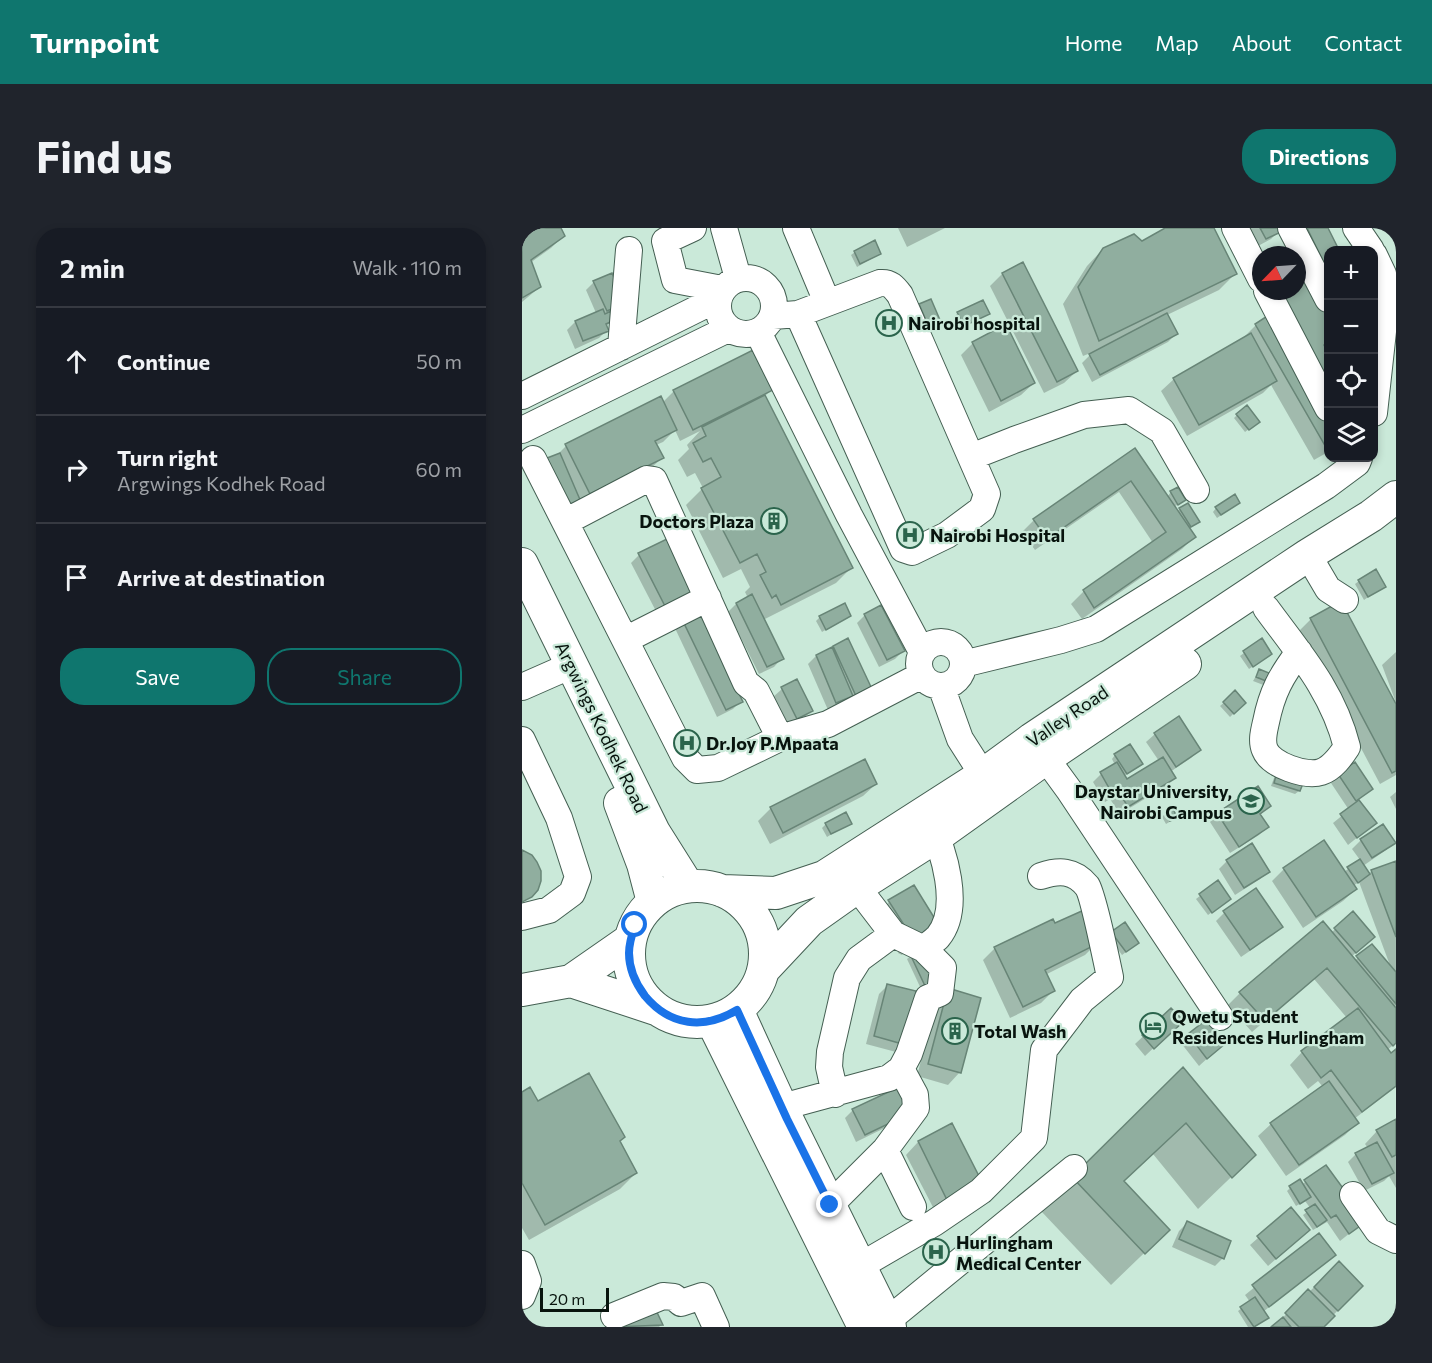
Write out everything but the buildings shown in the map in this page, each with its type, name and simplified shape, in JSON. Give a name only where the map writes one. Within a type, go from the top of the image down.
[{"type":"main road","name":"Valley Road","points":[[1039,749],[1266,608],[1364,520],[1396,497]]},
{"type":"main road","name":"Valley Road","points":[[764,969],[809,921],[857,887],[931,825],[1039,749],[1314,564],[1396,525]]},
{"type":"main road","name":"Argwings Kodhek Road","points":[[522,564],[562,669],[643,864],[653,902]]},
{"type":"main road","name":"Argwings Kodhek Road","points":[[522,611],[562,669],[654,832],[688,886]]},
{"type":"main road","name":"Valley Road","points":[[723,891],[776,893],[824,877],[931,825]]},
{"type":"main road","points":[[571,981],[693,1023],[725,1015],[754,992],[764,969],[765,945],[757,922],[743,903],[723,891],[688,886],[663,894],[642,912],[630,940],[629,954],[636,984],[656,1009]]},
{"type":"main road","points":[[522,990],[571,981],[630,940]]},
{"type":"main road","points":[[725,1015],[782,1107],[860,1266],[880,1325]]},
{"type":"main road","points":[[725,1015],[880,1325]]},
{"type":"street","points":[[693,228],[663,235],[675,280],[726,288]]},
{"type":"street","points":[[724,228],[726,288],[718,315],[728,329],[738,333],[748,334],[765,324],[880,283],[887,282],[894,286],[900,295],[987,494],[982,509],[947,535],[912,552],[903,549],[798,314]]},
{"type":"street","points":[[796,228],[827,302]]},
{"type":"street","points":[[1235,228],[1252,261]]},
{"type":"street","points":[[1356,228],[1368,246]]},
{"type":"street","points":[[1296,244],[1324,291]]},
{"type":"street","points":[[621,346],[629,250]]},
{"type":"street","points":[[1375,408],[1387,295],[1383,274],[1378,263]]},
{"type":"street","points":[[522,396],[621,346],[726,288],[750,277],[762,282],[771,291],[774,303],[765,324],[849,515],[960,739],[987,786]]},
{"type":"street","points":[[1272,300],[1324,398]]},
{"type":"street","points":[[522,430],[728,329]]},
{"type":"street","points":[[971,458],[1084,415],[1129,410],[1162,431],[1196,490]]},
{"type":"street","points":[[533,459],[685,758],[697,770],[718,768],[773,742],[828,724],[928,671]]},
{"type":"street","points":[[963,664],[1061,640],[1096,628],[1326,486],[1354,462]]},
{"type":"street","points":[[565,522],[647,479],[654,480],[746,683],[756,691],[773,742]]},
{"type":"street","points":[[1314,564],[1328,589],[1345,600]]},
{"type":"street","points":[[625,640],[708,598]]},
{"type":"street","points":[[1266,608],[1299,652]]},
{"type":"street","points":[[942,642],[953,645],[960,653],[963,664],[960,675],[952,683],[928,671],[930,644],[942,642]]},
{"type":"street","points":[[522,687],[562,669]]},
{"type":"street","points":[[522,740],[559,818],[578,877],[572,893],[549,910],[522,916]]},
{"type":"street","points":[[1039,749],[1220,1017]]},
{"type":"street","points":[[924,949],[939,936],[947,917],[951,895],[945,866],[931,825]]},
{"type":"street","points":[[860,1266],[934,1223],[981,1191],[1034,1138],[1044,1050],[1082,1000],[1110,977],[1089,887],[1074,875],[1058,870],[1041,876]]},
{"type":"street","points":[[782,1107],[890,1078],[901,1069],[909,1054],[928,998],[940,993],[943,968],[924,949],[893,934],[857,887]]},
{"type":"street","points":[[835,1094],[829,1067],[830,1052],[847,978],[859,959],[893,934]]},
{"type":"street","points":[[830,1205],[885,1150],[916,1108],[915,1095],[901,1069]]},
{"type":"street","points":[[885,1150],[913,1207]]},
{"type":"street","points":[[880,1325],[1074,1168]]},
{"type":"street","points":[[1353,1195],[1378,1231],[1396,1240]]},
{"type":"street","points":[[522,1264],[528,1281],[522,1296]]},
{"type":"street","points":[[614,1316],[663,1296],[674,1297],[681,1303],[702,1296],[716,1327]]},
{"type":"place","name":"Nairobi hospital","points":[[889,323]]},
{"type":"place","name":"Doctors Plaza","points":[[774,521]]},
{"type":"place","name":"Nairobi Hospital","points":[[910,535]]},
{"type":"place","name":"Dr.Joy P.Mpaata","points":[[687,743]]},
{"type":"place","name":"Daystar University, Nairobi Campus","points":[[1251,801]]},
{"type":"place","name":"Qwetu Student Residences Hurlingham","points":[[1153,1026]]},
{"type":"place","name":"Total Wash","points":[[955,1031]]},
{"type":"place","name":"Hurlingham Medical Center","points":[[936,1252]]},
{"type":"route","points":[[635,925],[630,940],[629,954],[636,984],[656,1009],[673,1018],[693,1023],[712,1021],[737,1010],[830,1205]]}]
